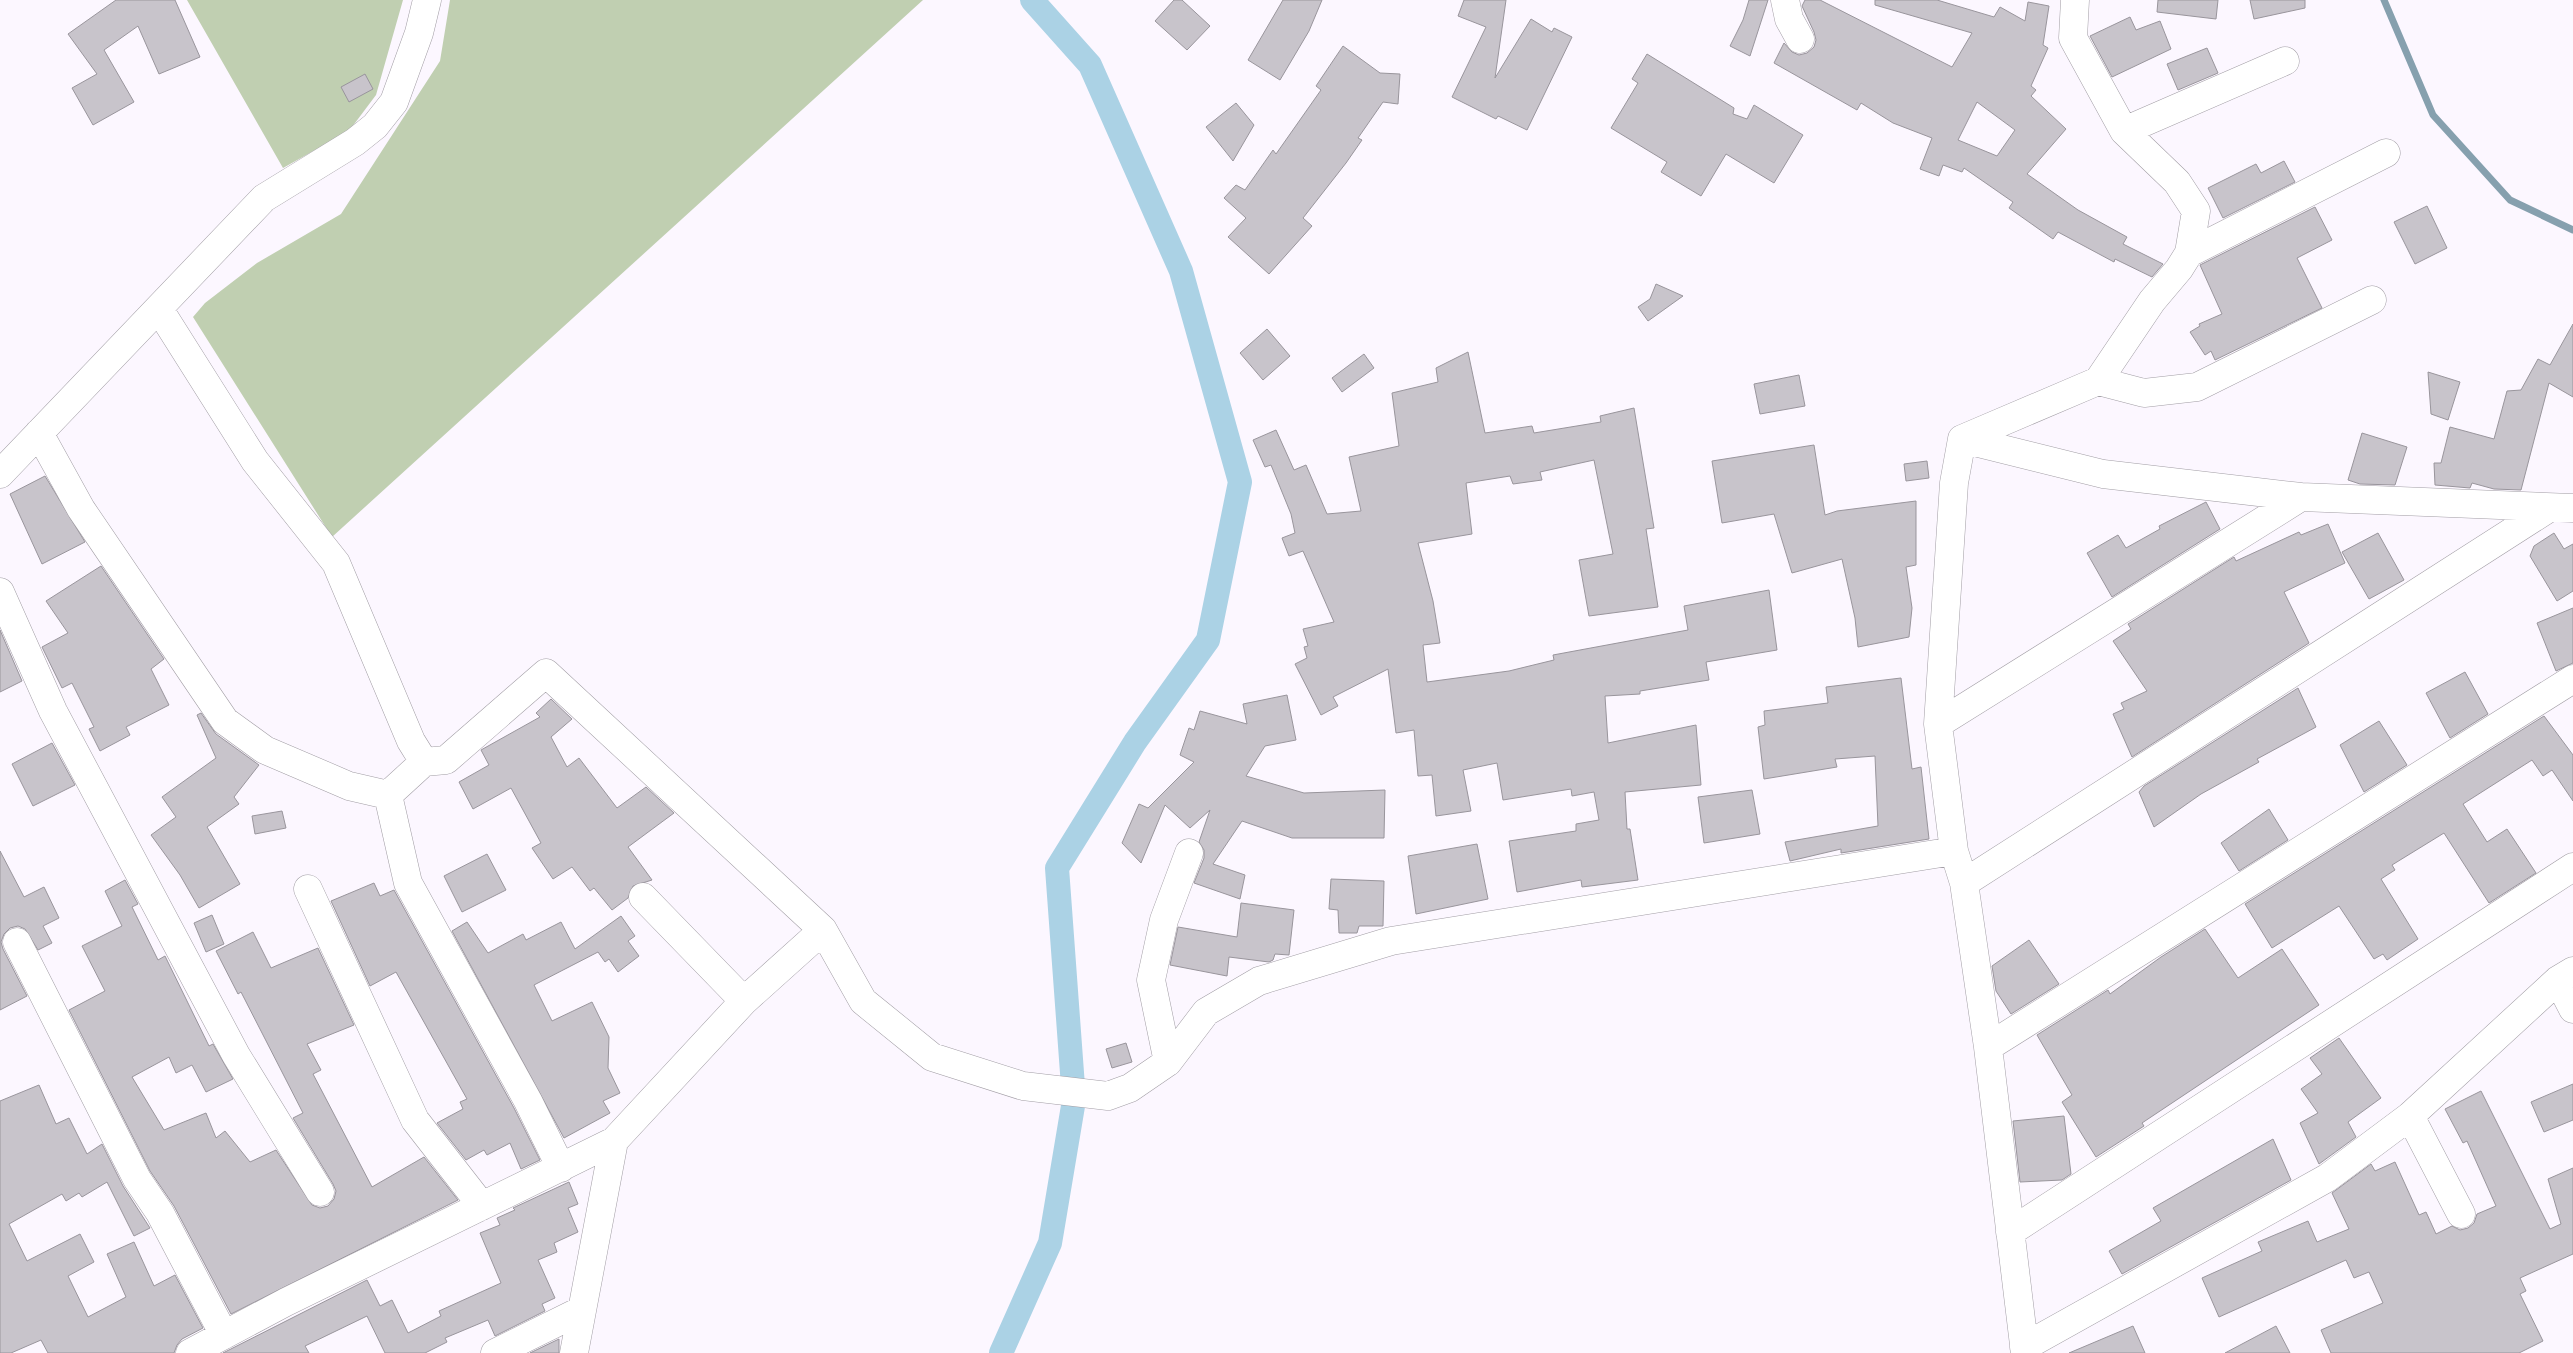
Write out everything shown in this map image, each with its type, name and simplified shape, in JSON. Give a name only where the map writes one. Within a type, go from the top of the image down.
[{"type":"street","points":[[0,474],[264,198],[355,142],[375,126],[394,102],[419,33],[427,0]]},
{"type":"street","points":[[1785,0],[1789,19],[1800,39]]},
{"type":"street","points":[[1962,439],[2098,381],[2152,301],[2178,270],[2189,253],[2196,211],[2177,182],[2124,131],[2073,38],[2075,0]]},
{"type":"street","points":[[2124,131],[2285,61]]},
{"type":"street","points":[[2189,253],[2386,153]]},
{"type":"street","points":[[2098,381],[2144,393],[2198,388],[2372,300]]},
{"type":"street","points":[[159,309],[254,460],[336,563],[411,742],[424,762]]},
{"type":"street","points":[[38,433],[81,509],[225,721],[266,750],[349,786],[388,795]]},
{"type":"street","points":[[1962,439],[2102,474],[2301,497],[2561,508]]},
{"type":"street","points":[[1962,439],[1954,483],[1938,724],[1954,851],[1964,883],[1988,1047],[2024,1350],[2327,1178],[2410,1116],[2566,976]]},
{"type":"street","points":[[1938,724],[2301,497]]},
{"type":"street","points":[[1964,883],[2561,508]]},
{"type":"street","points":[[0,592],[53,711],[236,1055],[320,1192]]},
{"type":"street","points":[[388,795],[424,762],[446,760],[546,673],[823,930],[863,1001],[932,1057],[1023,1086],[1108,1096],[1130,1088],[1168,1062],[1206,1012],[1260,981],[1390,941],[1954,851]]},
{"type":"street","points":[[1988,1047],[2573,679]]},
{"type":"street","points":[[388,795],[408,883],[528,1101],[561,1168]]},
{"type":"street","points":[[1168,1062],[1152,980],[1164,920],[1189,853]]},
{"type":"street","points":[[2010,1232],[2573,868]]},
{"type":"street","points":[[308,888],[416,1120],[482,1206]]},
{"type":"street","points":[[643,897],[744,1001]]},
{"type":"street","points":[[190,1353],[614,1141],[744,1001],[823,930]]},
{"type":"street","points":[[17,942],[137,1179],[160,1213],[224,1335]]},
{"type":"street","points":[[2566,976],[2573,1010]]},
{"type":"street","points":[[2410,1116],[2461,1214]]},
{"type":"street","points":[[574,1353],[614,1141]]},
{"type":"street","points":[[496,1353],[582,1310]]},
{"type":"green space","points":[[187,0],[403,0],[376,95],[349,131],[283,168]]},
{"type":"green space","points":[[450,0],[923,0],[332,537],[193,317],[205,303],[257,263],[341,214],[440,61]]},
{"type":"building","points":[[116,0],[175,0],[200,57],[159,74],[138,26],[104,50],[134,102],[93,125],[72,88],[97,74],[68,34]]},
{"type":"building","points":[[1174,0],[1182,0],[1210,26],[1187,50],[1155,21]]},
{"type":"building","points":[[1283,0],[1322,0],[1309,31],[1280,80],[1248,60]]},
{"type":"building","points":[[1464,0],[1506,0],[1495,78],[1531,19],[1552,32],[1554,28],[1572,37],[1527,130],[1498,116],[1496,119],[1452,97],[1486,27],[1458,16]]},
{"type":"building","points":[[1749,0],[1768,0],[1750,56],[1730,46],[1743,20]]},
{"type":"building","points":[[1805,0],[1820,0],[1952,67],[1972,33],[1875,5],[1875,0],[1937,0],[1994,17],[2000,7],[2025,21],[2028,2],[2049,6],[2043,45],[2048,48],[2031,86],[2036,90],[2031,96],[2066,129],[2027,174],[2078,210],[2127,237],[2123,244],[2163,264],[2152,277],[2115,259],[2114,262],[2058,232],[2053,239],[2009,208],[2013,202],[1964,168],[1962,172],[1943,165],[1939,176],[1920,169],[1932,138],[1893,123],[1861,103],[1857,110],[1774,63],[1784,43],[1792,52],[1799,55],[1807,53],[1814,47],[1816,40],[1814,32],[1802,6]],"holes":[[[1977,102],[2015,130],[1997,156],[1958,140]]]},
{"type":"building","points":[[2158,0],[2218,0],[2216,19],[2157,12]]},
{"type":"building","points":[[2250,0],[2305,0],[2305,8],[2254,19]]},
{"type":"building","points":[[2130,17],[2136,30],[2160,21],[2171,49],[2112,77],[2090,36]]},
{"type":"building","points":[[1343,46],[1380,73],[1400,74],[1398,104],[1383,102],[1358,138],[1362,140],[1303,218],[1312,226],[1269,274],[1228,237],[1246,218],[1224,198],[1236,185],[1245,190],[1273,150],[1276,154],[1321,90],[1316,86]]},
{"type":"building","points":[[2207,48],[2218,73],[2178,90],[2167,64]]},
{"type":"building","points":[[1647,54],[1734,108],[1733,114],[1747,119],[1754,105],[1803,135],[1774,183],[1726,154],[1701,196],[1661,172],[1667,162],[1611,128],[1638,83],[1632,79]]},
{"type":"building","points":[[365,74],[373,89],[349,102],[341,87]]},
{"type":"building","points":[[1236,103],[1254,125],[1233,161],[1206,127]]},
{"type":"building","points":[[2284,161],[2295,182],[2223,218],[2208,188],[2256,164],[2261,173]]},
{"type":"building","points":[[2427,206],[2447,248],[2415,264],[2394,222]]},
{"type":"building","points":[[2315,207],[2332,240],[2297,258],[2322,308],[2215,360],[2211,351],[2205,355],[2190,332],[2200,326],[2199,324],[2222,314],[2200,265]]},
{"type":"building","points":[[1656,284],[1683,296],[1648,321],[1638,307],[1650,299]]},
{"type":"building","points":[[2573,324],[2573,397],[2549,383],[2521,490],[2494,489],[2472,483],[2470,488],[2435,485],[2434,463],[2441,463],[2450,427],[2494,439],[2507,391],[2521,390],[2538,359],[2550,365]]},
{"type":"building","points":[[1267,329],[1290,356],[1263,380],[1240,353]]},
{"type":"building","points":[[1468,352],[1485,433],[1532,426],[1534,433],[1601,422],[1600,416],[1634,408],[1654,528],[1646,529],[1658,607],[1589,616],[1579,560],[1613,554],[1594,460],[1540,472],[1542,480],[1513,484],[1510,476],[1466,483],[1472,534],[1418,543],[1433,601],[1440,643],[1423,645],[1427,682],[1509,671],[1554,660],[1553,655],[1688,630],[1684,606],[1769,590],[1777,650],[1706,662],[1709,680],[1640,691],[1640,694],[1605,696],[1608,743],[1696,725],[1701,785],[1625,792],[1627,829],[1630,829],[1638,880],[1582,887],[1581,880],[1517,892],[1509,841],[1576,831],[1576,824],[1599,820],[1594,792],[1572,796],[1571,789],[1503,800],[1497,763],[1463,770],[1471,811],[1436,816],[1432,775],[1418,776],[1414,730],[1396,733],[1388,669],[1333,697],[1338,706],[1321,715],[1295,664],[1307,658],[1304,647],[1308,646],[1303,629],[1334,622],[1303,551],[1289,556],[1282,538],[1295,533],[1291,514],[1271,465],[1265,467],[1253,440],[1276,430],[1294,470],[1306,465],[1327,514],[1361,511],[1349,457],[1399,446],[1392,393],[1438,382],[1436,368]]},
{"type":"building","points":[[1364,354],[1374,368],[1342,392],[1332,378]]},
{"type":"building","points":[[2428,372],[2460,382],[2448,420],[2431,414]]},
{"type":"building","points":[[1799,375],[1805,406],[1760,414],[1754,384]]},
{"type":"building","points":[[2362,433],[2407,447],[2395,485],[2360,484],[2348,480]]},
{"type":"building","points":[[1814,445],[1825,515],[1837,511],[1916,501],[1916,565],[1906,567],[1912,608],[1909,637],[1858,647],[1855,618],[1842,559],[1792,573],[1774,514],[1722,523],[1712,461]]},
{"type":"building","points":[[1927,461],[1929,478],[1906,481],[1904,464]]},
{"type":"building","points":[[45,476],[85,542],[42,564],[10,494]]},
{"type":"building","points":[[2206,502],[2220,529],[2112,597],[2087,553],[2118,535],[2126,548],[2160,529],[2159,526]]},
{"type":"building","points":[[2328,524],[2345,563],[2284,592],[2309,643],[2132,757],[2113,714],[2124,709],[2121,703],[2147,691],[2113,641],[2131,629],[2128,624],[2234,557],[2236,561],[2299,532],[2301,535]]},
{"type":"building","points":[[2378,533],[2404,580],[2369,599],[2342,552]]},
{"type":"building","points":[[2554,533],[2564,549],[2573,544],[2573,591],[2557,601],[2530,556],[2534,546]]},
{"type":"building","points":[[101,566],[164,659],[151,669],[169,705],[126,727],[130,735],[100,751],[89,729],[94,727],[72,683],[62,688],[42,647],[68,633],[46,601]]},
{"type":"building","points":[[2573,608],[2573,663],[2556,671],[2537,623]]},
{"type":"building","points":[[0,630],[22,681],[0,692]]},
{"type":"building","points":[[2465,672],[2488,714],[2450,738],[2426,693]]},
{"type":"building","points":[[1901,678],[1912,769],[1921,767],[1929,839],[1841,853],[1841,849],[1790,861],[1785,842],[1878,826],[1875,756],[1835,759],[1837,767],[1764,779],[1758,727],[1765,725],[1764,711],[1828,703],[1826,687]]},
{"type":"building","points":[[2298,688],[2316,727],[2257,759],[2259,762],[2201,794],[2154,827],[2139,792],[2144,786]]},
{"type":"building","points":[[1287,695],[1296,740],[1265,746],[1246,776],[1304,793],[1385,790],[1384,838],[1292,838],[1242,821],[1213,864],[1245,875],[1240,899],[1194,883],[1204,858],[1204,850],[1199,842],[1210,810],[1190,828],[1165,805],[1141,863],[1122,843],[1139,804],[1148,808],[1194,762],[1180,755],[1189,728],[1194,730],[1200,711],[1247,724],[1243,704]]},
{"type":"building","points":[[551,699],[572,719],[551,737],[567,767],[579,758],[617,808],[646,787],[674,813],[628,847],[652,880],[633,886],[628,898],[612,910],[594,888],[590,891],[572,867],[553,879],[532,848],[541,843],[511,788],[473,809],[459,782],[489,765],[481,750],[540,717],[536,713]]},
{"type":"building","points":[[201,713],[216,734],[259,765],[234,797],[239,804],[207,827],[240,884],[199,908],[180,875],[151,835],[176,817],[162,797],[216,758],[197,715]]},
{"type":"building","points":[[2544,716],[2573,755],[2573,801],[2552,770],[2543,776],[2532,760],[2463,804],[2487,842],[2507,829],[2536,873],[2489,903],[2444,833],[2392,865],[2395,870],[2381,879],[2418,939],[2387,960],[2383,954],[2374,959],[2339,906],[2272,948],[2245,904]]},
{"type":"building","points":[[2379,721],[2407,765],[2364,792],[2340,745]]},
{"type":"building","points":[[52,743],[75,785],[33,806],[12,764]]},
{"type":"building","points":[[1752,790],[1760,834],[1704,843],[1698,797]]},
{"type":"building","points":[[2269,809],[2288,840],[2239,871],[2221,843]]},
{"type":"building","points":[[282,811],[286,828],[255,834],[252,816]]},
{"type":"building","points":[[1477,844],[1488,899],[1416,914],[1408,856]]},
{"type":"building","points":[[0,851],[24,897],[44,887],[59,918],[43,926],[52,943],[38,950],[25,929],[18,926],[10,928],[4,934],[1,942],[3,949],[27,996],[0,1010]]},
{"type":"building","points":[[487,854],[506,890],[462,912],[444,876]]},
{"type":"building","points":[[1331,879],[1384,881],[1383,926],[1359,926],[1357,933],[1339,933],[1338,910],[1329,909]]},
{"type":"building","points":[[125,880],[138,904],[132,907],[158,960],[165,956],[209,1046],[213,1044],[233,1079],[206,1092],[192,1065],[176,1073],[169,1057],[132,1077],[164,1130],[206,1113],[216,1138],[225,1131],[250,1162],[276,1150],[312,1205],[320,1208],[328,1206],[334,1199],[336,1191],[333,1184],[293,1118],[303,1113],[241,992],[238,994],[216,951],[253,932],[271,968],[318,948],[354,1025],[307,1044],[321,1070],[313,1074],[372,1187],[424,1157],[458,1200],[231,1314],[174,1206],[150,1171],[69,1010],[105,991],[82,946],[122,926],[105,891]]},
{"type":"building","points":[[374,883],[380,896],[394,890],[514,1108],[540,1160],[521,1169],[510,1143],[487,1155],[484,1150],[466,1160],[437,1123],[463,1109],[460,1102],[467,1099],[396,972],[370,986],[331,901]]},
{"type":"building","points":[[1241,903],[1294,910],[1289,955],[1275,954],[1273,960],[1269,962],[1229,957],[1227,976],[1170,965],[1178,927],[1237,937]]},
{"type":"building","points":[[212,915],[224,944],[206,952],[194,923]]},
{"type":"building","points":[[621,916],[635,936],[628,941],[639,956],[618,972],[609,959],[605,962],[598,952],[534,985],[552,1021],[592,1002],[609,1037],[608,1068],[620,1093],[603,1101],[610,1113],[564,1138],[452,931],[467,922],[488,953],[523,934],[526,940],[561,922],[575,949]]},
{"type":"building","points":[[2205,929],[2238,978],[2282,949],[2319,1005],[2142,1123],[2144,1126],[2096,1157],[2062,1102],[2072,1095],[2037,1035],[2108,990],[2110,994],[2161,957]]},
{"type":"building","points":[[2029,940],[2059,984],[2011,1014],[1996,991],[1992,966]]},
{"type":"building","points":[[2339,1038],[2381,1098],[2348,1122],[2356,1137],[2319,1164],[2300,1123],[2318,1113],[2301,1089],[2322,1074],[2310,1058]]},
{"type":"building","points":[[1126,1043],[1132,1062],[1112,1068],[1106,1049]]},
{"type":"building","points":[[2573,1084],[2573,1120],[2544,1132],[2531,1102]]},
{"type":"building","points":[[39,1085],[56,1124],[69,1118],[87,1154],[102,1144],[123,1186],[150,1228],[134,1236],[107,1182],[82,1197],[79,1193],[66,1201],[62,1194],[9,1224],[27,1261],[80,1234],[94,1262],[68,1276],[88,1317],[126,1297],[107,1254],[134,1242],[154,1286],[175,1275],[203,1328],[182,1339],[174,1353],[48,1353],[41,1340],[11,1353],[0,1353],[0,1101]]},
{"type":"building","points":[[2481,1091],[2550,1229],[2561,1224],[2548,1179],[2573,1168],[2573,1254],[2520,1278],[2526,1291],[2520,1294],[2543,1341],[2519,1353],[2331,1353],[2321,1330],[2383,1303],[2369,1272],[2354,1278],[2346,1260],[2219,1317],[2202,1278],[2262,1251],[2258,1242],[2308,1221],[2317,1242],[2349,1229],[2332,1193],[2371,1164],[2375,1171],[2395,1162],[2419,1215],[2426,1212],[2436,1234],[2452,1226],[2460,1230],[2468,1228],[2474,1223],[2477,1214],[2496,1206],[2467,1141],[2463,1143],[2445,1109]]},
{"type":"building","points":[[2064,1116],[2071,1174],[2062,1180],[2020,1182],[2013,1121]]},
{"type":"building","points":[[2273,1139],[2291,1180],[2122,1274],[2109,1251],[2161,1221],[2153,1208]]},
{"type":"building","points":[[569,1182],[578,1204],[568,1208],[578,1232],[554,1243],[557,1252],[538,1260],[555,1298],[542,1304],[545,1311],[495,1336],[488,1320],[445,1338],[447,1342],[425,1353],[385,1353],[367,1316],[305,1346],[309,1353],[223,1353],[367,1280],[380,1306],[392,1300],[408,1333],[441,1316],[439,1311],[501,1283],[480,1233],[500,1225],[497,1218],[515,1210],[513,1208]]},
{"type":"building","points":[[2133,1326],[2145,1353],[2069,1353]]},
{"type":"building","points":[[2276,1326],[2290,1353],[2225,1353]]},
{"type":"building","points":[[559,1339],[559,1353],[530,1353]]},
{"type":"waterway","points":[[1001,1353],[1050,1243],[1074,1100],[1057,868],[1135,742],[1208,640],[1240,482],[1181,271],[1090,65],[1032,0]]},
{"type":"waterway","points":[[2384,0],[2433,115],[2510,200],[2573,230]]}]
